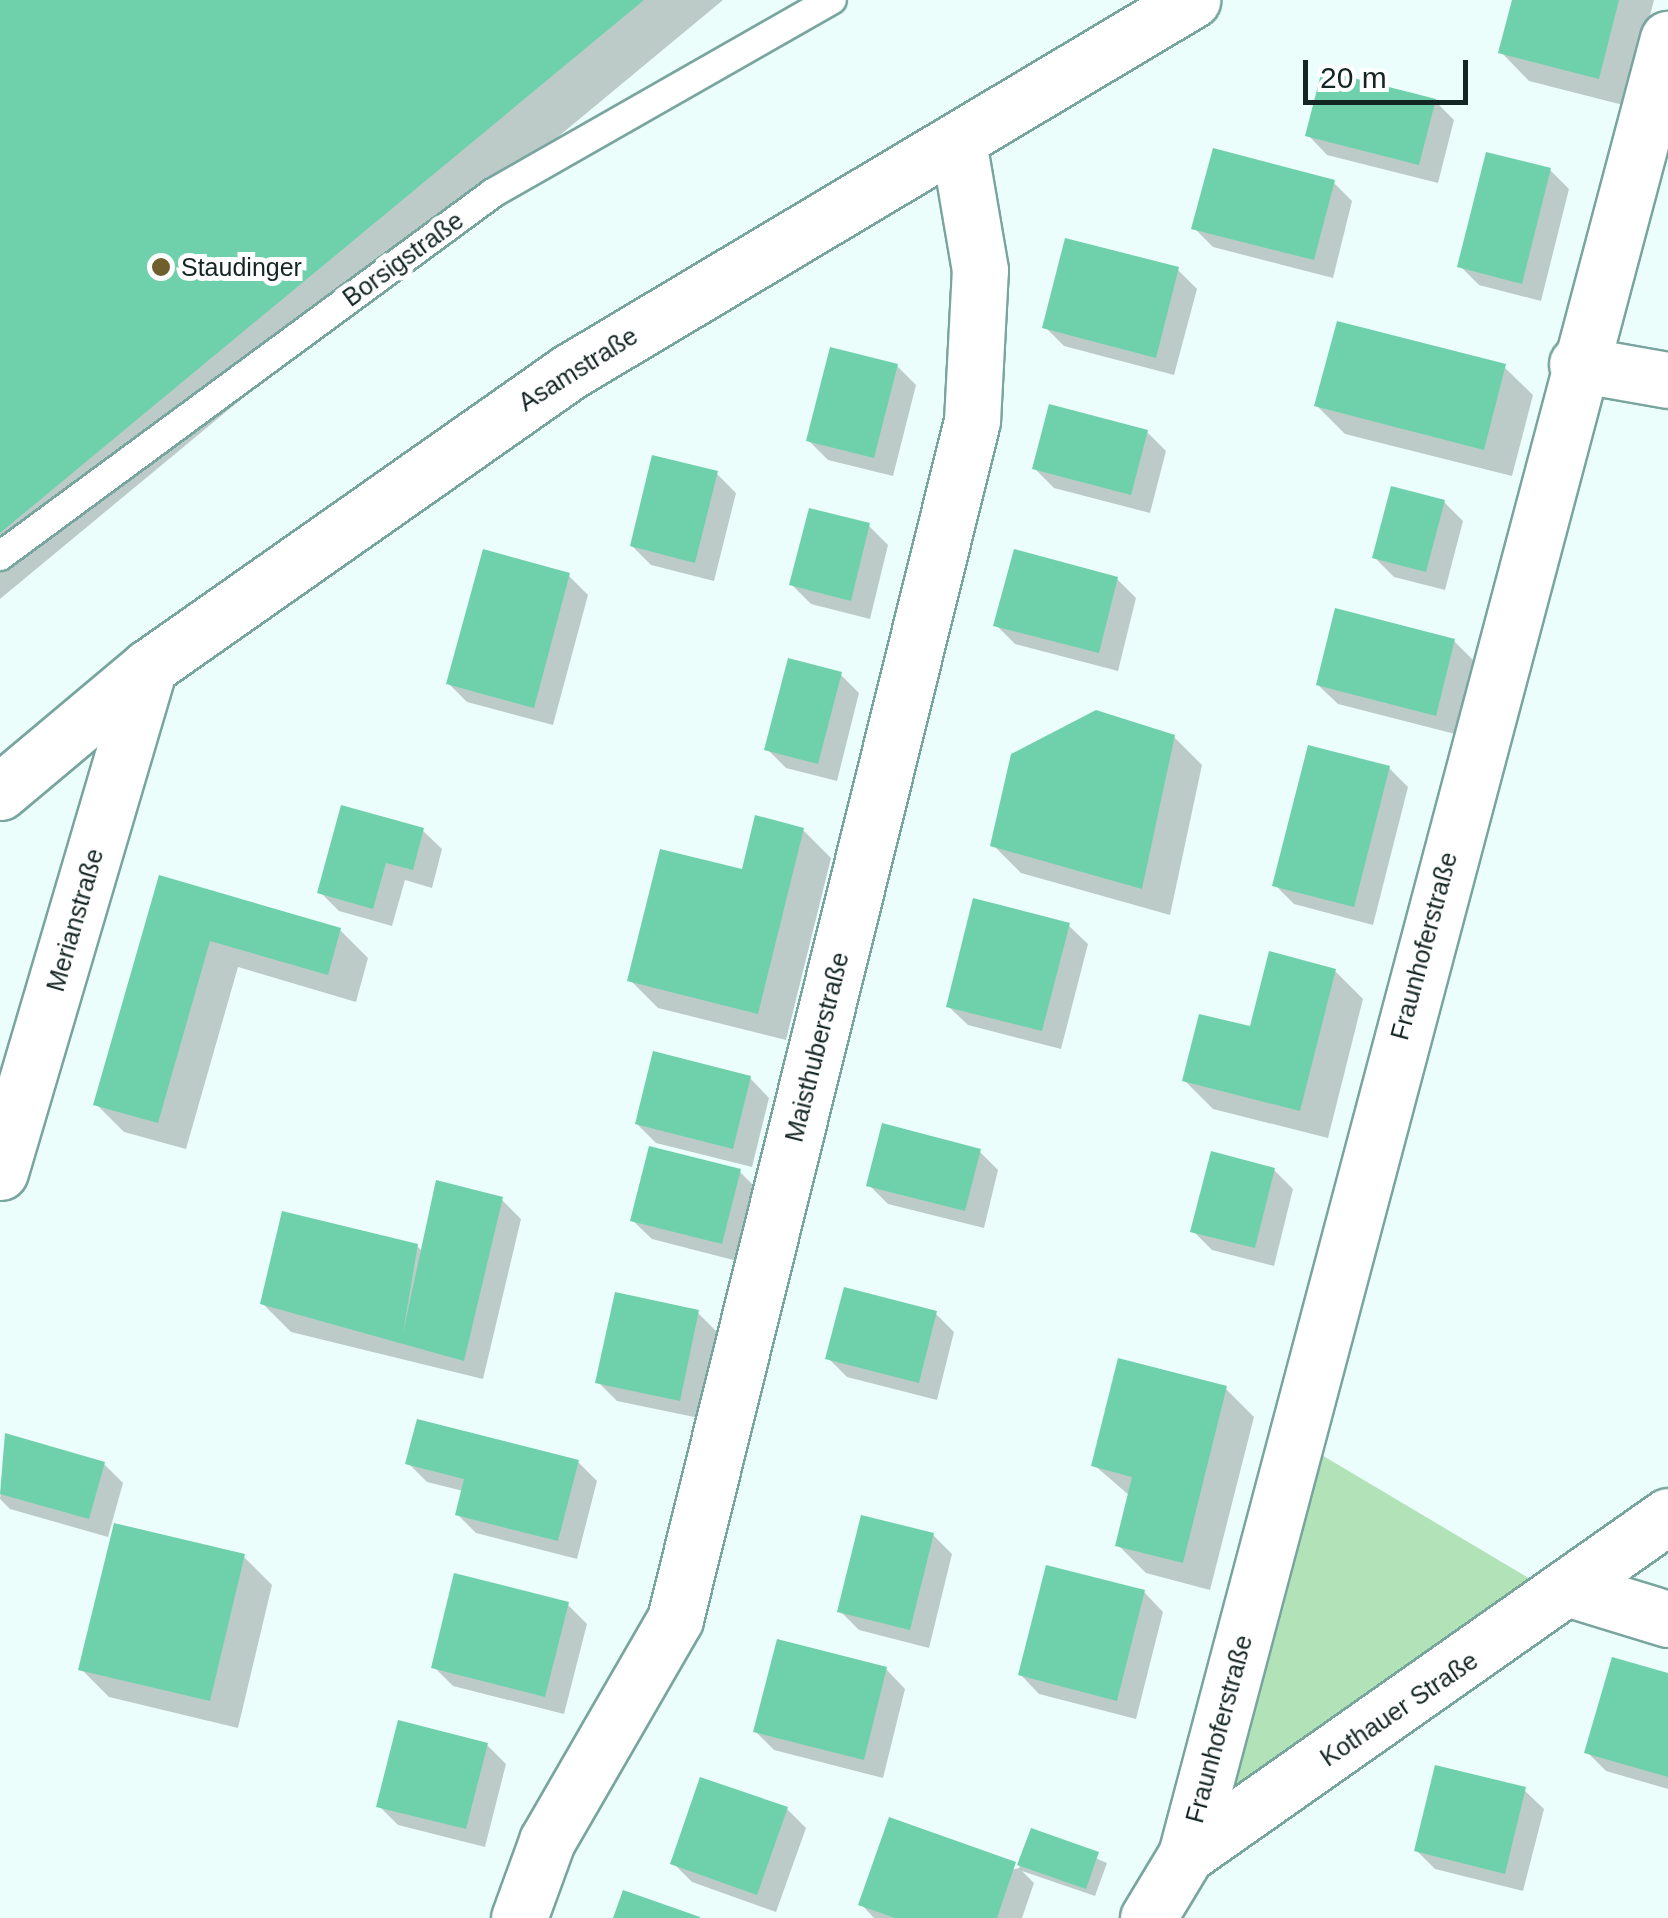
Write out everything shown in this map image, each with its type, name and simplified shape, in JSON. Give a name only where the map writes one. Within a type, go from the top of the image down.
[{"type":"street","name":"Asamstraße","points":[[0,792],[150,667],[570,372],[1192,0]]},
{"type":"street","name":"Fraunhoferstraße","points":[[1186,1855],[1577,364],[1668,39]]},
{"type":"street","name":"Maisthuberstraße","points":[[520,1918],[547,1841],[675,1618],[962,460],[980,270],[958,141]]},
{"type":"street","points":[[1577,364],[1668,380]]},
{"type":"street","name":"Merianstraße","points":[[0,1172],[150,667]]},
{"type":"street","name":"Kothauer Straße","points":[[1148,1918],[1186,1855],[1573,1590],[1668,1516]]},
{"type":"street","points":[[1573,1590],[1668,1619]]},
{"type":"lane","name":"Borsigstraße","points":[[0,556],[493,193],[832,0]]},
{"type":"green space","points":[[1320,1454],[1532,1580],[1215,1812]]},
{"type":"building","name":"Staudinger","points":[[0,0],[644,0],[0,533]]},
{"type":"building","points":[[1512,0],[1619,0],[1599,79],[1498,53]]},
{"type":"building","points":[[1322,70],[1436,99],[1419,165],[1305,136]]},
{"type":"building","points":[[1213,148],[1335,180],[1314,260],[1191,229]]},
{"type":"building","points":[[1486,152],[1551,168],[1522,284],[1457,267]]},
{"type":"building","points":[[1065,238],[1179,267],[1156,358],[1042,328]]},
{"type":"building","points":[[1337,321],[1506,364],[1484,450],[1314,406]]},
{"type":"building","points":[[830,347],[898,364],[874,458],[806,441]]},
{"type":"building","points":[[1049,404],[1148,430],[1131,495],[1032,469]]},
{"type":"building","points":[[652,455],[718,471],[695,563],[630,546]]},
{"type":"building","points":[[1391,486],[1445,500],[1426,572],[1372,558]]},
{"type":"building","points":[[809,508],[870,523],[851,601],[789,585]]},
{"type":"building","points":[[483,549],[570,573],[534,708],[446,684]]},
{"type":"building","points":[[1014,549],[1118,577],[1099,653],[993,626]]},
{"type":"building","points":[[1335,608],[1455,639],[1436,716],[1316,685]]},
{"type":"building","points":[[788,658],[842,672],[818,764],[764,750]]},
{"type":"building","points":[[1096,710],[1175,735],[1142,889],[990,846],[1011,754]]},
{"type":"building","points":[[1308,745],[1390,766],[1354,907],[1272,886]]},
{"type":"building","points":[[341,805],[424,828],[413,870],[386,863],[373,909],[317,893]]},
{"type":"building","points":[[755,815],[804,828],[758,1014],[627,981],[660,849],[742,869]]},
{"type":"building","points":[[159,875],[341,928],[328,975],[210,941],[158,1123],[93,1105]]},
{"type":"building","points":[[973,898],[1070,923],[1042,1031],[946,1007]]},
{"type":"building","points":[[1269,951],[1336,969],[1300,1111],[1182,1081],[1199,1014],[1250,1026]]},
{"type":"building","points":[[653,1051],[751,1076],[733,1149],[635,1124]]},
{"type":"building","points":[[882,1123],[981,1149],[965,1211],[866,1186]]},
{"type":"building","points":[[649,1146],[741,1169],[722,1244],[630,1221]]},
{"type":"building","points":[[1211,1151],[1275,1168],[1255,1248],[1190,1232]]},
{"type":"building","points":[[436,1180],[503,1197],[464,1361],[260,1304],[282,1211],[418,1244],[403,1333]]},
{"type":"building","points":[[844,1287],[937,1311],[919,1383],[825,1359]]},
{"type":"building","points":[[615,1292],[699,1310],[680,1401],[595,1383]]},
{"type":"building","points":[[1118,1358],[1227,1386],[1183,1563],[1115,1546],[1132,1477],[1091,1466]]},
{"type":"building","points":[[417,1419],[579,1460],[558,1541],[455,1515],[464,1479],[405,1464]]},
{"type":"building","points":[[5,1433],[105,1462],[89,1519],[0,1494]]},
{"type":"building","points":[[861,1515],[934,1533],[910,1630],[837,1612]]},
{"type":"building","points":[[114,1523],[245,1554],[210,1701],[78,1670]]},
{"type":"building","points":[[1046,1565],[1145,1590],[1117,1701],[1018,1675]]},
{"type":"building","points":[[454,1573],[569,1602],[545,1697],[431,1668]]},
{"type":"building","points":[[777,1639],[887,1667],[864,1760],[753,1732]]},
{"type":"building","points":[[1612,1657],[1668,1673],[1668,1777],[1584,1753]]},
{"type":"building","points":[[398,1720],[488,1743],[466,1829],[376,1807]]},
{"type":"building","points":[[1435,1765],[1526,1787],[1505,1874],[1414,1851]]},
{"type":"building","points":[[700,1777],[788,1807],[757,1895],[670,1864]]},
{"type":"building","points":[[889,1817],[1016,1862],[997,1918],[895,1918],[858,1905]]},
{"type":"building","points":[[1031,1828],[1099,1852],[1086,1889],[1017,1865]]},
{"type":"building","points":[[623,1890],[700,1917],[700,1918],[613,1918]]},
{"type":"place","name":"Staudinger","points":[[161,267]]}]
